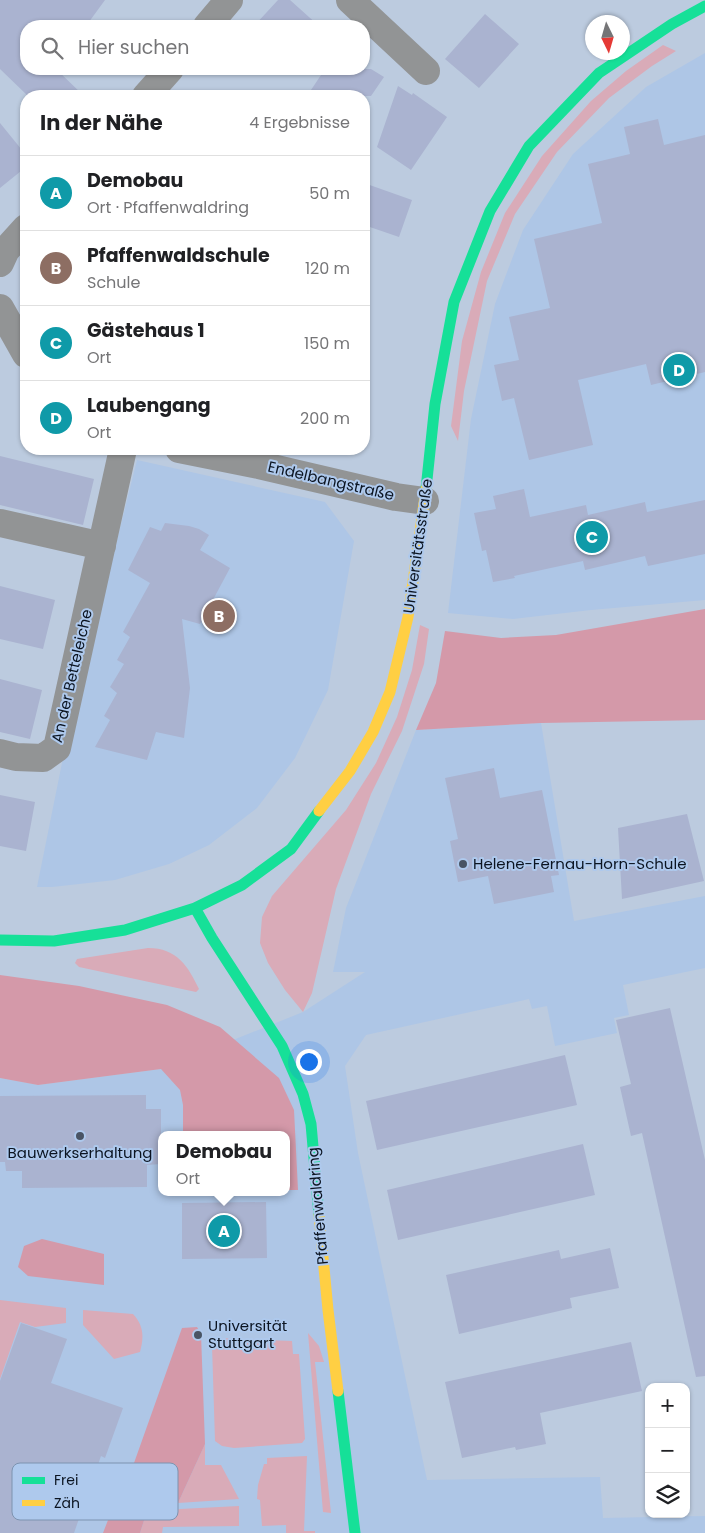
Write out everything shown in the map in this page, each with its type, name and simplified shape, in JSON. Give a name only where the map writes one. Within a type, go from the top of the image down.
[{"type":"street","points":[[212,20],[229,0]]},
{"type":"street","points":[[350,0],[426,71]]},
{"type":"street","name":"Universitätsstraße","points":[[0,940],[54,941],[125,930],[195,908],[242,885],[291,848],[350,772],[373,732],[390,692],[408,617],[425,502],[435,404],[454,302],[490,211],[528,146],[600,73],[672,24],[705,6]]},
{"type":"street","points":[[151,90],[165,75]]},
{"type":"street","points":[[0,263],[6,250],[20,235]]},
{"type":"street","points":[[0,308],[20,343]]},
{"type":"street","name":"An der Betteleiche","points":[[0,753],[16,757],[44,758],[57,748],[122,455]]},
{"type":"street","name":"Endelbangstraße","points":[[209,455],[425,502]]},
{"type":"street","points":[[0,523],[102,546]]},
{"type":"street","name":"Pfaffenwaldring","points":[[195,908],[260,1014],[282,1046],[303,1094],[309,1116],[328,1310],[355,1533]]},
{"type":"shaded area","points":[[663,45],[676,51],[652,66],[609,98],[557,152],[515,214],[487,281],[464,391],[458,441],[451,426],[462,341],[481,272],[505,213],[542,156],[591,101],[626,71]]},
{"type":"shaded area","points":[[705,53],[705,600],[513,619],[448,613],[471,419],[495,304],[523,230],[573,154],[646,87]]},
{"type":"shaded area","points":[[137,460],[325,502],[354,541],[328,690],[295,758],[257,808],[209,845],[169,864],[115,880],[37,887],[64,753]]},
{"type":"shaded area","points":[[705,609],[705,720],[541,723],[416,730],[436,683],[445,631],[501,638],[556,635]]},
{"type":"shaded area","points":[[420,625],[429,629],[424,664],[402,731],[371,794],[336,889],[312,993],[303,1012],[285,990],[268,963],[260,943],[262,917],[272,896],[346,810],[376,763],[397,717],[412,670]]},
{"type":"shaded area","name":"Universität Stuttgart","points":[[541,723],[574,921],[705,896],[705,968],[623,985],[629,1015],[614,1018],[617,1033],[555,1046],[547,1006],[532,1009],[529,999],[366,1035],[345,1066],[358,1153],[427,1480],[600,1477],[603,1518],[690,1518],[690,1516],[705,1516],[705,1533],[0,1533],[0,1078],[38,1085],[161,1069],[303,1012],[365,972],[333,972],[346,908],[416,730]]},
{"type":"shaded area","points":[[148,948],[167,951],[174,955],[186,966],[199,989],[196,992],[79,967],[75,963],[77,959]]},
{"type":"shaded area","points":[[0,975],[79,986],[167,1005],[220,1027],[279,1078],[294,1110],[298,1190],[290,1190],[290,1131],[183,1131],[183,1105],[180,1090],[161,1069],[38,1085],[0,1078]]},
{"type":"shaded area","points":[[42,1239],[104,1254],[104,1285],[28,1276],[18,1267],[24,1246]]},
{"type":"shaded area","points":[[0,1300],[66,1308],[66,1323],[35,1327],[20,1322],[0,1379]]},
{"type":"shaded area","points":[[83,1310],[133,1314],[137,1318],[142,1332],[140,1352],[114,1359],[83,1325]]},
{"type":"shaded area","points":[[197,1327],[201,1334],[205,1444],[178,1503],[178,1463],[134,1463],[182,1328]]},
{"type":"shaded area","points":[[308,1333],[319,1346],[324,1362],[315,1362],[331,1513],[323,1512]]},
{"type":"shaded area","points":[[214,1339],[292,1341],[293,1354],[299,1354],[305,1439],[302,1443],[234,1448],[222,1446],[215,1441],[212,1345]]},
{"type":"shaded area","points":[[205,1444],[205,1465],[221,1465],[239,1499],[178,1503]]},
{"type":"shaded area","points":[[307,1456],[304,1531],[315,1531],[315,1533],[286,1533],[286,1525],[262,1526],[260,1500],[257,1499],[258,1485],[264,1464],[267,1464],[267,1458]]},
{"type":"shaded area","points":[[239,1506],[239,1526],[163,1527],[162,1533],[140,1533],[144,1520],[178,1520],[178,1510]]},
{"type":"shaded area","points":[[108,1520],[144,1520],[140,1533],[103,1533]]},
{"type":"building","points":[[0,0],[105,0],[90,20],[20,20],[20,75],[62,75],[78,90],[22,90],[0,69]]},
{"type":"building","points":[[278,0],[290,0],[312,20],[260,20]]},
{"type":"building","points":[[485,14],[519,44],[479,88],[445,59]]},
{"type":"building","points":[[371,69],[384,77],[371,96],[370,90],[311,90],[321,75],[370,75]]},
{"type":"building","points":[[398,86],[412,95],[413,93],[447,117],[411,170],[377,147]]},
{"type":"building","points":[[658,119],[664,145],[705,135],[705,372],[651,385],[646,364],[578,380],[593,445],[529,460],[514,398],[502,401],[494,365],[519,360],[509,317],[550,308],[534,239],[602,223],[588,164],[630,154],[624,127]]},
{"type":"building","points":[[0,123],[20,148],[20,172],[0,188]]},
{"type":"building","points":[[370,185],[412,200],[399,237],[370,227]]},
{"type":"building","points":[[0,456],[94,479],[83,525],[0,505]]},
{"type":"building","points":[[524,489],[530,517],[586,505],[588,515],[645,502],[647,512],[705,500],[705,554],[648,566],[645,556],[585,570],[583,561],[493,582],[486,550],[482,551],[474,513],[496,509],[493,496]]},
{"type":"building","points":[[165,523],[189,526],[209,535],[200,550],[230,568],[200,624],[182,619],[190,688],[184,738],[156,732],[147,760],[95,747],[110,720],[104,716],[117,693],[110,687],[124,664],[117,660],[130,637],[123,632],[150,583],[128,570],[150,527],[161,531]]},
{"type":"building","points":[[0,586],[55,600],[43,649],[0,639]]},
{"type":"building","points":[[0,679],[42,690],[30,739],[0,732]]},
{"type":"building","points":[[494,768],[500,798],[542,790],[559,875],[551,876],[554,892],[494,904],[488,876],[458,882],[450,841],[458,839],[445,778]]},
{"type":"building","points":[[0,795],[35,802],[26,851],[0,846]]},
{"type":"building","points":[[687,814],[704,881],[622,899],[618,828]]},
{"type":"building","points":[[670,1008],[705,1160],[705,1376],[696,1377],[642,1133],[631,1136],[620,1087],[631,1084],[616,1020]]},
{"type":"building","points":[[565,1055],[577,1105],[377,1150],[366,1101]]},
{"type":"building","name":"Bauwerkserhaltung","points":[[146,1095],[146,1109],[161,1109],[161,1131],[158,1131],[158,1164],[147,1165],[147,1187],[22,1188],[22,1171],[6,1171],[5,1162],[0,1162],[0,1096]]},
{"type":"building","points":[[583,1144],[595,1195],[398,1240],[387,1190]]},
{"type":"building","points":[[266,1202],[267,1258],[182,1259],[182,1203]]},
{"type":"building","points":[[610,1248],[619,1288],[570,1298],[572,1308],[459,1334],[446,1275],[559,1250],[561,1259]]},
{"type":"building","points":[[21,1323],[67,1339],[51,1383],[123,1408],[105,1458],[101,1456],[99,1463],[12,1463],[12,1520],[79,1520],[74,1533],[0,1533],[0,1381]]},
{"type":"building","points":[[631,1342],[642,1391],[540,1413],[546,1444],[516,1450],[515,1447],[462,1458],[445,1382]]},
{"type":"traffic: fast","points":[[426,489],[435,404],[454,302],[490,211],[529,146],[599,73],[672,24],[705,6]]},
{"type":"traffic: fast","points":[[0,940],[54,941],[125,930],[195,908],[242,885],[291,849],[319,811]]},
{"type":"traffic: fast","points":[[195,908],[212,938],[282,1046],[303,1094],[311,1124],[319,1215]]},
{"type":"traffic: fast","points":[[338,1391],[355,1533]]},
{"type":"traffic: slow","points":[[319,811],[350,771],[373,732],[390,692],[408,617],[426,489]]},
{"type":"traffic: slow","points":[[319,1215],[338,1391]]},
{"type":"place","name":"Laubengang","points":[[679,370]]},
{"type":"place","name":"Gästehaus 1","points":[[592,537]]},
{"type":"place","name":"Pfaffenwaldschule","points":[[219,616]]},
{"type":"place","name":"Helene-Fernau-Horn-Schule","points":[[463,864]]},
{"type":"place","name":"Bauwerkserhaltung","points":[[80,1136]]},
{"type":"place","name":"Demobau","points":[[224,1231]]},
{"type":"place","name":"Universität Stuttgart","points":[[198,1335]]}]
